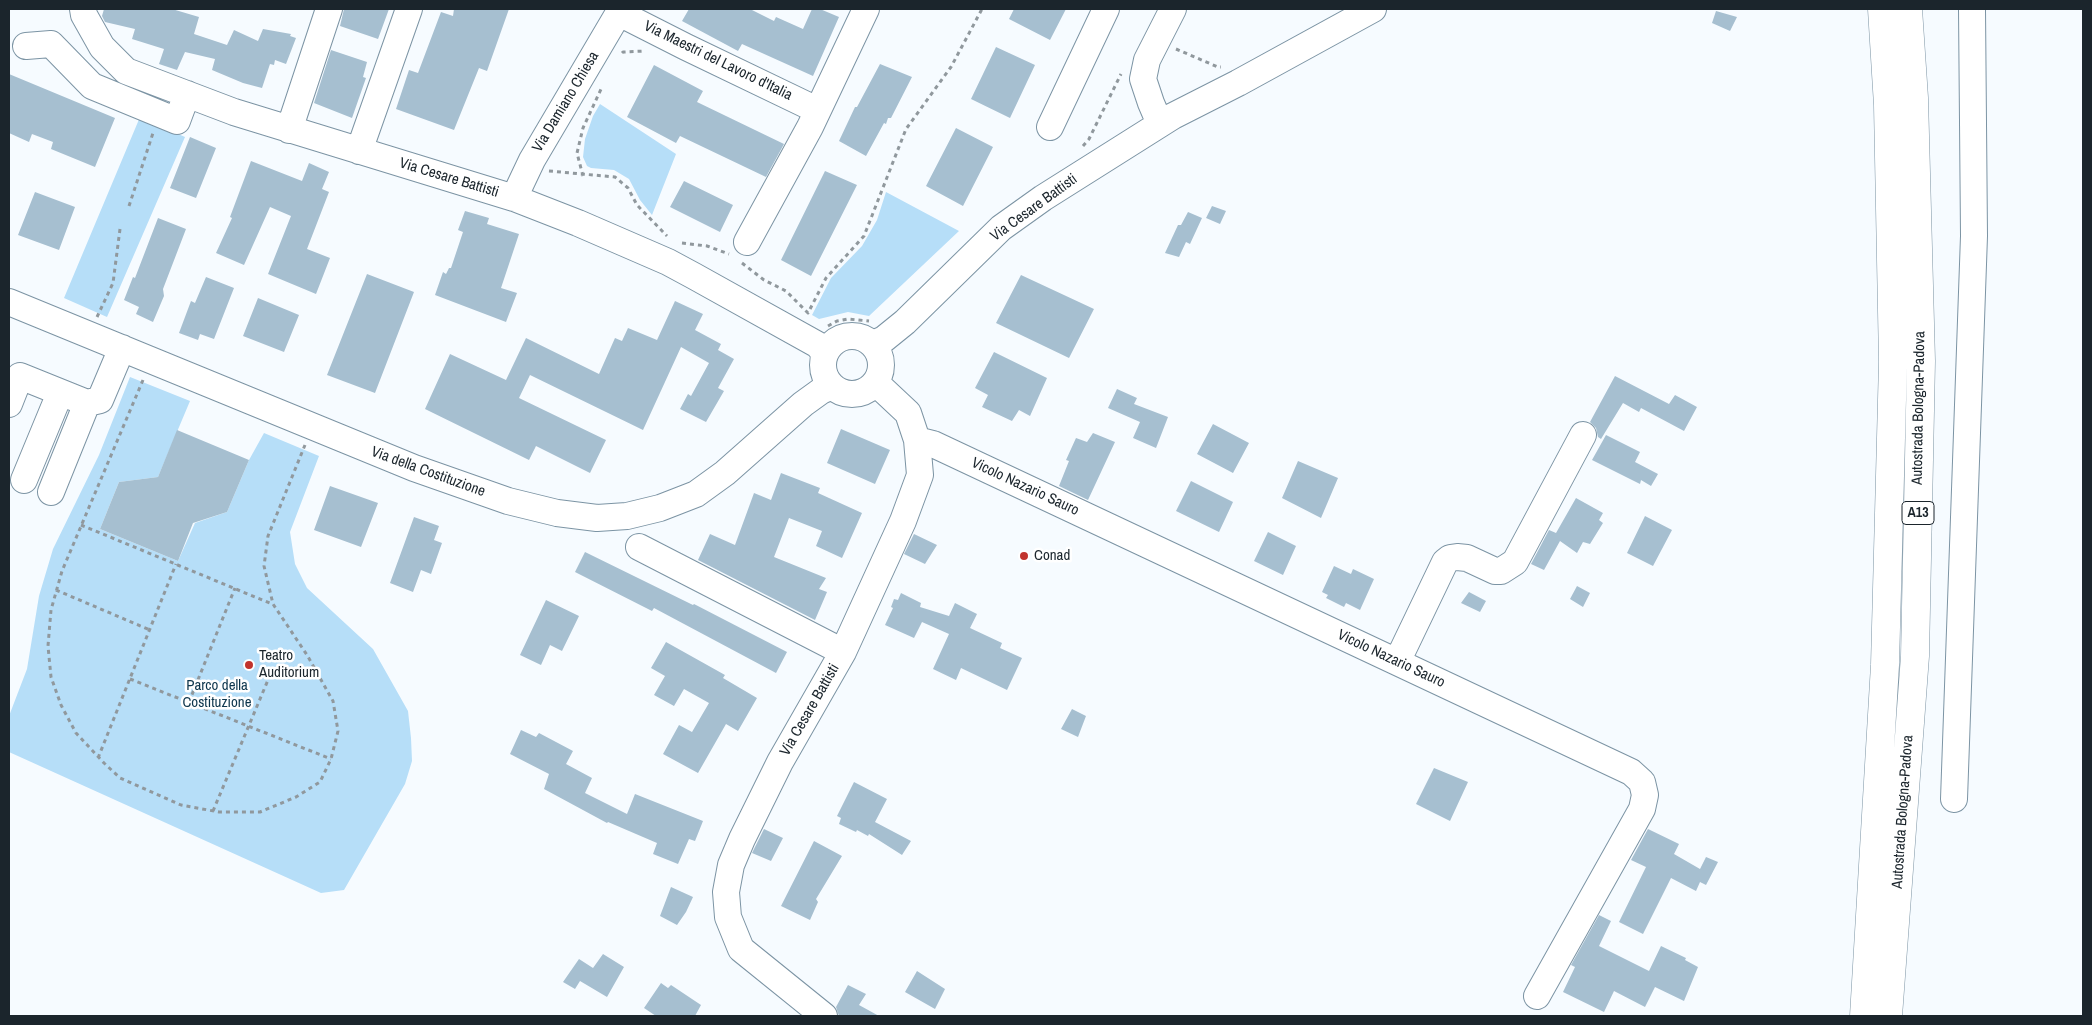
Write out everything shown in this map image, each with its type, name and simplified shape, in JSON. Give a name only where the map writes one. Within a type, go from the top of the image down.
[{"type":"highway","name":"Autostrada Bologna-Padova","points":[[1864,1016],[1885,666],[1893,362],[1888,105],[1882,9]]},
{"type":"highway","name":"Autostrada Bologna-Padova","points":[[1888,1016],[1915,656],[1921,361],[1914,98],[1908,9]]},
{"type":"street","name":"Via Cesare Battisti","points":[[83,9],[84,15],[102,47],[126,71],[289,130],[514,198],[578,223],[668,262],[818,345],[825,354]]},
{"type":"street","points":[[289,130],[329,9]]},
{"type":"street","points":[[358,151],[409,9]]},
{"type":"street","points":[[747,242],[810,127],[866,9]]},
{"type":"street","points":[[1050,127],[1106,9]]},
{"type":"street","name":"Via Cesare Battisti","points":[[873,344],[884,339],[905,322],[1001,228],[1043,198],[1160,124],[1374,9]]},
{"type":"street","points":[[1954,799],[1974,236],[1972,9]]},
{"type":"street","name":"Via Maestri del Lavoro d'Italia","points":[[620,11],[686,47],[817,110]]},
{"type":"street","name":"Via Damiano Chiesa","points":[[514,198],[532,160],[620,11]]},
{"type":"street","points":[[1160,124],[1150,103],[1143,79],[1147,60],[1166,11]]},
{"type":"street","points":[[26,46],[51,44],[92,86],[177,121],[188,94]]},
{"type":"street","points":[[79,72],[102,47]]},
{"type":"street","name":"Via della Costituzione","points":[[9,302],[414,468],[508,501],[557,513],[597,518],[627,516],[660,508],[696,494],[725,473],[804,404],[821,391],[832,386]]},
{"type":"street","points":[[846,336],[865,338],[873,344],[878,351],[882,367],[876,383],[868,390],[859,394],[840,392],[832,386],[824,371],[825,354],[830,346],[846,336]]},
{"type":"street","points":[[9,404],[20,376],[87,403],[100,400],[122,348]]},
{"type":"street","name":"Via Cesare Battisti","points":[[824,1016],[741,949],[728,917],[726,892],[731,864],[742,839],[780,762],[843,652],[903,521],[920,475],[917,440],[908,413],[876,383]]},
{"type":"street","points":[[24,480],[60,392]]},
{"type":"street","points":[[50,492],[87,403]]},
{"type":"street","points":[[1398,662],[1445,562],[1450,558],[1467,558],[1494,571],[1501,571],[1515,562],[1583,435]]},
{"type":"street","name":"Vicolo Nazario Sauro","points":[[917,440],[933,444],[1631,772],[1642,782],[1645,795],[1642,809],[1537,996]]},
{"type":"street","points":[[639,547],[843,652]]},
{"type":"path","points":[[619,59],[623,52],[646,51],[657,31]]},
{"type":"path","points":[[583,176],[577,153],[583,128],[606,80]]},
{"type":"path","points":[[129,206],[151,138],[162,114]]},
{"type":"path","points":[[105,322],[96,318],[113,283],[120,229]]},
{"type":"path","points":[[152,361],[62,571],[51,610],[48,646],[51,678],[61,705],[76,733],[98,758],[120,778],[181,805],[213,811],[260,812],[296,798],[320,782],[331,759],[338,731],[333,701],[308,655],[273,604],[264,566],[268,536],[312,427]]},
{"type":"path","points":[[81,525],[273,604]]},
{"type":"path","points":[[98,758],[176,564]]},
{"type":"path","points":[[189,702],[235,588]]},
{"type":"path","points":[[56,590],[150,630]]},
{"type":"path","points":[[130,679],[331,759]]},
{"type":"path","points":[[213,811],[268,680]]},
{"type":"green space","points":[[600,104],[676,154],[652,215],[640,200],[629,179],[614,170],[587,166],[583,157],[585,139],[593,116]]},
{"type":"green space","points":[[140,117],[185,137],[107,317],[64,298]]},
{"type":"green space","points":[[886,192],[959,231],[869,316],[848,312],[819,319],[812,315],[831,278],[862,246],[877,220]]},
{"type":"green space","name":"Parco della Costituzione","points":[[130,377],[190,401],[158,477],[119,482],[100,529],[178,561],[195,523],[227,512],[249,460],[264,433],[319,456],[290,532],[295,564],[307,588],[373,649],[408,711],[411,738],[412,761],[405,784],[344,890],[321,893],[9,752],[9,716],[27,669],[39,596],[53,549],[99,455]]},
{"type":"building","points":[[104,9],[172,9],[199,17],[194,34],[227,45],[234,30],[258,41],[263,29],[291,34],[290,36],[296,38],[286,64],[275,60],[274,65],[270,64],[262,88],[243,83],[212,70],[215,59],[185,52],[177,70],[159,64],[164,49],[132,39],[135,29],[105,22],[102,16]]},
{"type":"building","points":[[344,9],[389,9],[378,39],[340,26]]},
{"type":"building","points":[[454,9],[509,9],[487,71],[479,68],[454,130],[396,109],[409,70],[418,73],[441,12],[453,16]]},
{"type":"building","points":[[689,9],[750,9],[774,21],[776,17],[803,29],[812,9],[820,9],[839,17],[813,76],[742,44],[738,51],[682,21]]},
{"type":"building","points":[[1014,9],[1066,9],[1050,40],[1009,19]]},
{"type":"building","points":[[1716,11],[1737,17],[1730,31],[1712,23]]},
{"type":"building","points":[[996,47],[1035,65],[1010,118],[971,99]]},
{"type":"building","points":[[331,50],[367,62],[363,77],[366,78],[352,118],[314,103]]},
{"type":"building","points":[[880,64],[912,77],[891,118],[888,118],[886,124],[884,123],[866,156],[839,141],[855,107],[857,107]]},
{"type":"building","points":[[654,65],[703,91],[697,102],[784,144],[766,177],[680,136],[676,143],[627,117]]},
{"type":"building","points":[[9,74],[115,118],[95,167],[51,149],[53,142],[32,134],[29,142],[9,133]]},
{"type":"building","points":[[956,128],[993,147],[963,206],[926,186]]},
{"type":"building","points":[[190,137],[216,148],[196,198],[170,188]]},
{"type":"building","points":[[251,161],[302,181],[309,163],[329,172],[322,189],[329,192],[307,249],[330,258],[316,294],[268,274],[291,216],[270,207],[244,265],[216,253],[232,218],[230,217]]},
{"type":"building","points":[[825,171],[857,185],[811,276],[781,260]]},
{"type":"building","points":[[684,181],[733,205],[720,232],[670,207]]},
{"type":"building","points":[[35,192],[75,207],[59,250],[18,235]]},
{"type":"building","points":[[1212,206],[1226,211],[1220,224],[1206,218]]},
{"type":"building","points":[[465,211],[489,218],[487,224],[519,234],[501,288],[517,293],[506,322],[435,295],[443,272],[446,274],[449,268],[451,268],[463,232],[458,230]]},
{"type":"building","points":[[1188,212],[1202,218],[1190,244],[1186,242],[1179,257],[1165,253],[1178,225],[1181,225]]},
{"type":"building","points":[[158,218],[186,229],[163,289],[164,296],[153,322],[136,314],[139,307],[124,300],[133,277],[135,278]]},
{"type":"building","points":[[367,274],[414,292],[375,393],[327,375]]},
{"type":"building","points":[[1021,275],[1094,309],[1069,358],[996,323]]},
{"type":"building","points":[[206,277],[234,288],[214,339],[200,334],[198,340],[179,333],[191,301],[195,303]]},
{"type":"building","points":[[258,298],[299,315],[284,352],[243,336]]},
{"type":"building","points":[[675,301],[703,314],[695,330],[721,344],[718,350],[734,359],[718,388],[724,391],[706,422],[680,409],[688,394],[691,396],[709,363],[681,347],[643,430],[530,375],[519,398],[606,440],[590,473],[536,446],[529,460],[425,409],[450,354],[506,380],[526,338],[599,374],[615,338],[622,341],[628,328],[657,340]]},
{"type":"building","points":[[994,352],[1047,378],[1030,416],[1019,410],[1012,421],[982,407],[988,395],[975,388]]},
{"type":"building","points":[[1615,376],[1669,404],[1675,395],[1697,407],[1684,431],[1641,408],[1639,412],[1623,403],[1601,439],[1598,437],[1596,428],[1590,422]]},
{"type":"building","points":[[1117,389],[1137,398],[1134,404],[1168,417],[1156,448],[1133,438],[1140,422],[1108,408]]},
{"type":"building","points":[[1213,424],[1249,443],[1233,473],[1197,454]]},
{"type":"building","points":[[841,429],[890,450],[875,484],[827,463]]},
{"type":"building","points":[[177,430],[249,460],[227,512],[193,523],[178,561],[100,529],[119,482],[158,477]]},
{"type":"building","points":[[1093,433],[1115,442],[1088,500],[1059,486],[1069,461],[1066,460],[1076,438],[1087,442]]},
{"type":"building","points":[[1606,435],[1640,452],[1635,462],[1658,474],[1651,486],[1641,480],[1640,484],[1592,460]]},
{"type":"building","points":[[1298,461],[1338,478],[1321,518],[1282,498]]},
{"type":"building","points":[[781,473],[820,488],[818,493],[862,513],[842,558],[816,546],[822,531],[789,518],[774,557],[826,578],[819,589],[827,592],[815,620],[698,560],[710,534],[735,545],[754,493],[771,500]]},
{"type":"building","points":[[1191,481],[1233,502],[1219,532],[1176,511]]},
{"type":"building","points":[[330,486],[378,503],[361,547],[314,530]]},
{"type":"building","points":[[1576,498],[1603,513],[1599,520],[1603,523],[1590,544],[1583,542],[1577,553],[1560,541],[1544,570],[1531,564],[1549,530],[1556,533]]},
{"type":"building","points":[[1645,516],[1672,530],[1653,566],[1627,553]]},
{"type":"building","points":[[414,517],[439,526],[434,540],[442,543],[431,574],[421,570],[413,592],[390,583]]},
{"type":"building","points":[[1268,532],[1296,546],[1283,575],[1254,561]]},
{"type":"building","points":[[914,534],[937,545],[925,564],[904,554]]},
{"type":"building","points":[[585,552],[694,604],[787,652],[776,673],[654,608],[652,611],[575,572]]},
{"type":"building","points":[[1334,566],[1351,574],[1353,569],[1374,579],[1360,610],[1346,603],[1344,607],[1326,598],[1328,595],[1322,592]]},
{"type":"building","points":[[1577,586],[1590,593],[1583,607],[1570,599]]},
{"type":"building","points":[[1469,592],[1486,601],[1480,612],[1461,603]]},
{"type":"building","points":[[901,593],[921,603],[920,607],[949,616],[955,603],[977,614],[970,628],[1002,643],[1000,648],[1022,658],[1007,690],[961,668],[956,680],[933,669],[949,634],[922,622],[914,638],[885,625],[893,608],[891,607],[894,599],[898,600]]},
{"type":"building","points":[[546,600],[579,616],[562,651],[550,645],[541,665],[520,655]]},
{"type":"building","points":[[666,642],[725,675],[723,678],[757,698],[738,731],[726,724],[698,773],[663,754],[679,725],[692,732],[709,703],[684,689],[674,706],[654,695],[665,676],[651,668]]},
{"type":"building","points":[[1072,709],[1086,716],[1078,737],[1061,729]]},
{"type":"building","points":[[521,730],[536,737],[539,733],[573,751],[566,764],[592,778],[585,793],[627,814],[635,794],[703,821],[695,841],[689,839],[678,864],[653,854],[657,843],[607,823],[544,789],[549,774],[510,754]]},
{"type":"building","points":[[1434,768],[1468,782],[1450,821],[1416,804]]},
{"type":"building","points":[[854,782],[887,799],[875,822],[911,841],[902,855],[869,834],[868,836],[857,830],[856,832],[839,824],[841,818],[837,816]]},
{"type":"building","points":[[764,829],[783,838],[771,861],[752,853]]},
{"type":"building","points":[[1648,829],[1679,844],[1674,854],[1700,869],[1706,857],[1718,862],[1706,885],[1700,882],[1696,891],[1671,878],[1643,934],[1619,922],[1646,867],[1631,860]]},
{"type":"building","points":[[814,841],[842,856],[816,899],[818,902],[810,920],[781,906]]},
{"type":"building","points":[[671,887],[693,897],[677,925],[660,916]]},
{"type":"building","points":[[1599,915],[1611,921],[1599,946],[1649,971],[1661,946],[1686,958],[1685,960],[1698,967],[1684,1001],[1655,987],[1645,1007],[1614,991],[1604,1012],[1563,992],[1575,967],[1571,965]]},
{"type":"building","points":[[603,954],[624,967],[607,997],[580,981],[575,989],[563,982],[579,959],[593,968]]},
{"type":"building","points":[[917,971],[945,989],[935,1009],[905,992]]},
{"type":"building","points":[[661,983],[668,988],[671,985],[701,1005],[695,1016],[656,1016],[644,1008]]},
{"type":"building","points":[[848,985],[866,994],[859,1005],[879,1016],[839,1016],[836,1007]]},
{"type":"place","name":"Conad","points":[[1024,556]]},
{"type":"place","name":"Teatro Auditorium","points":[[249,665]]}]
